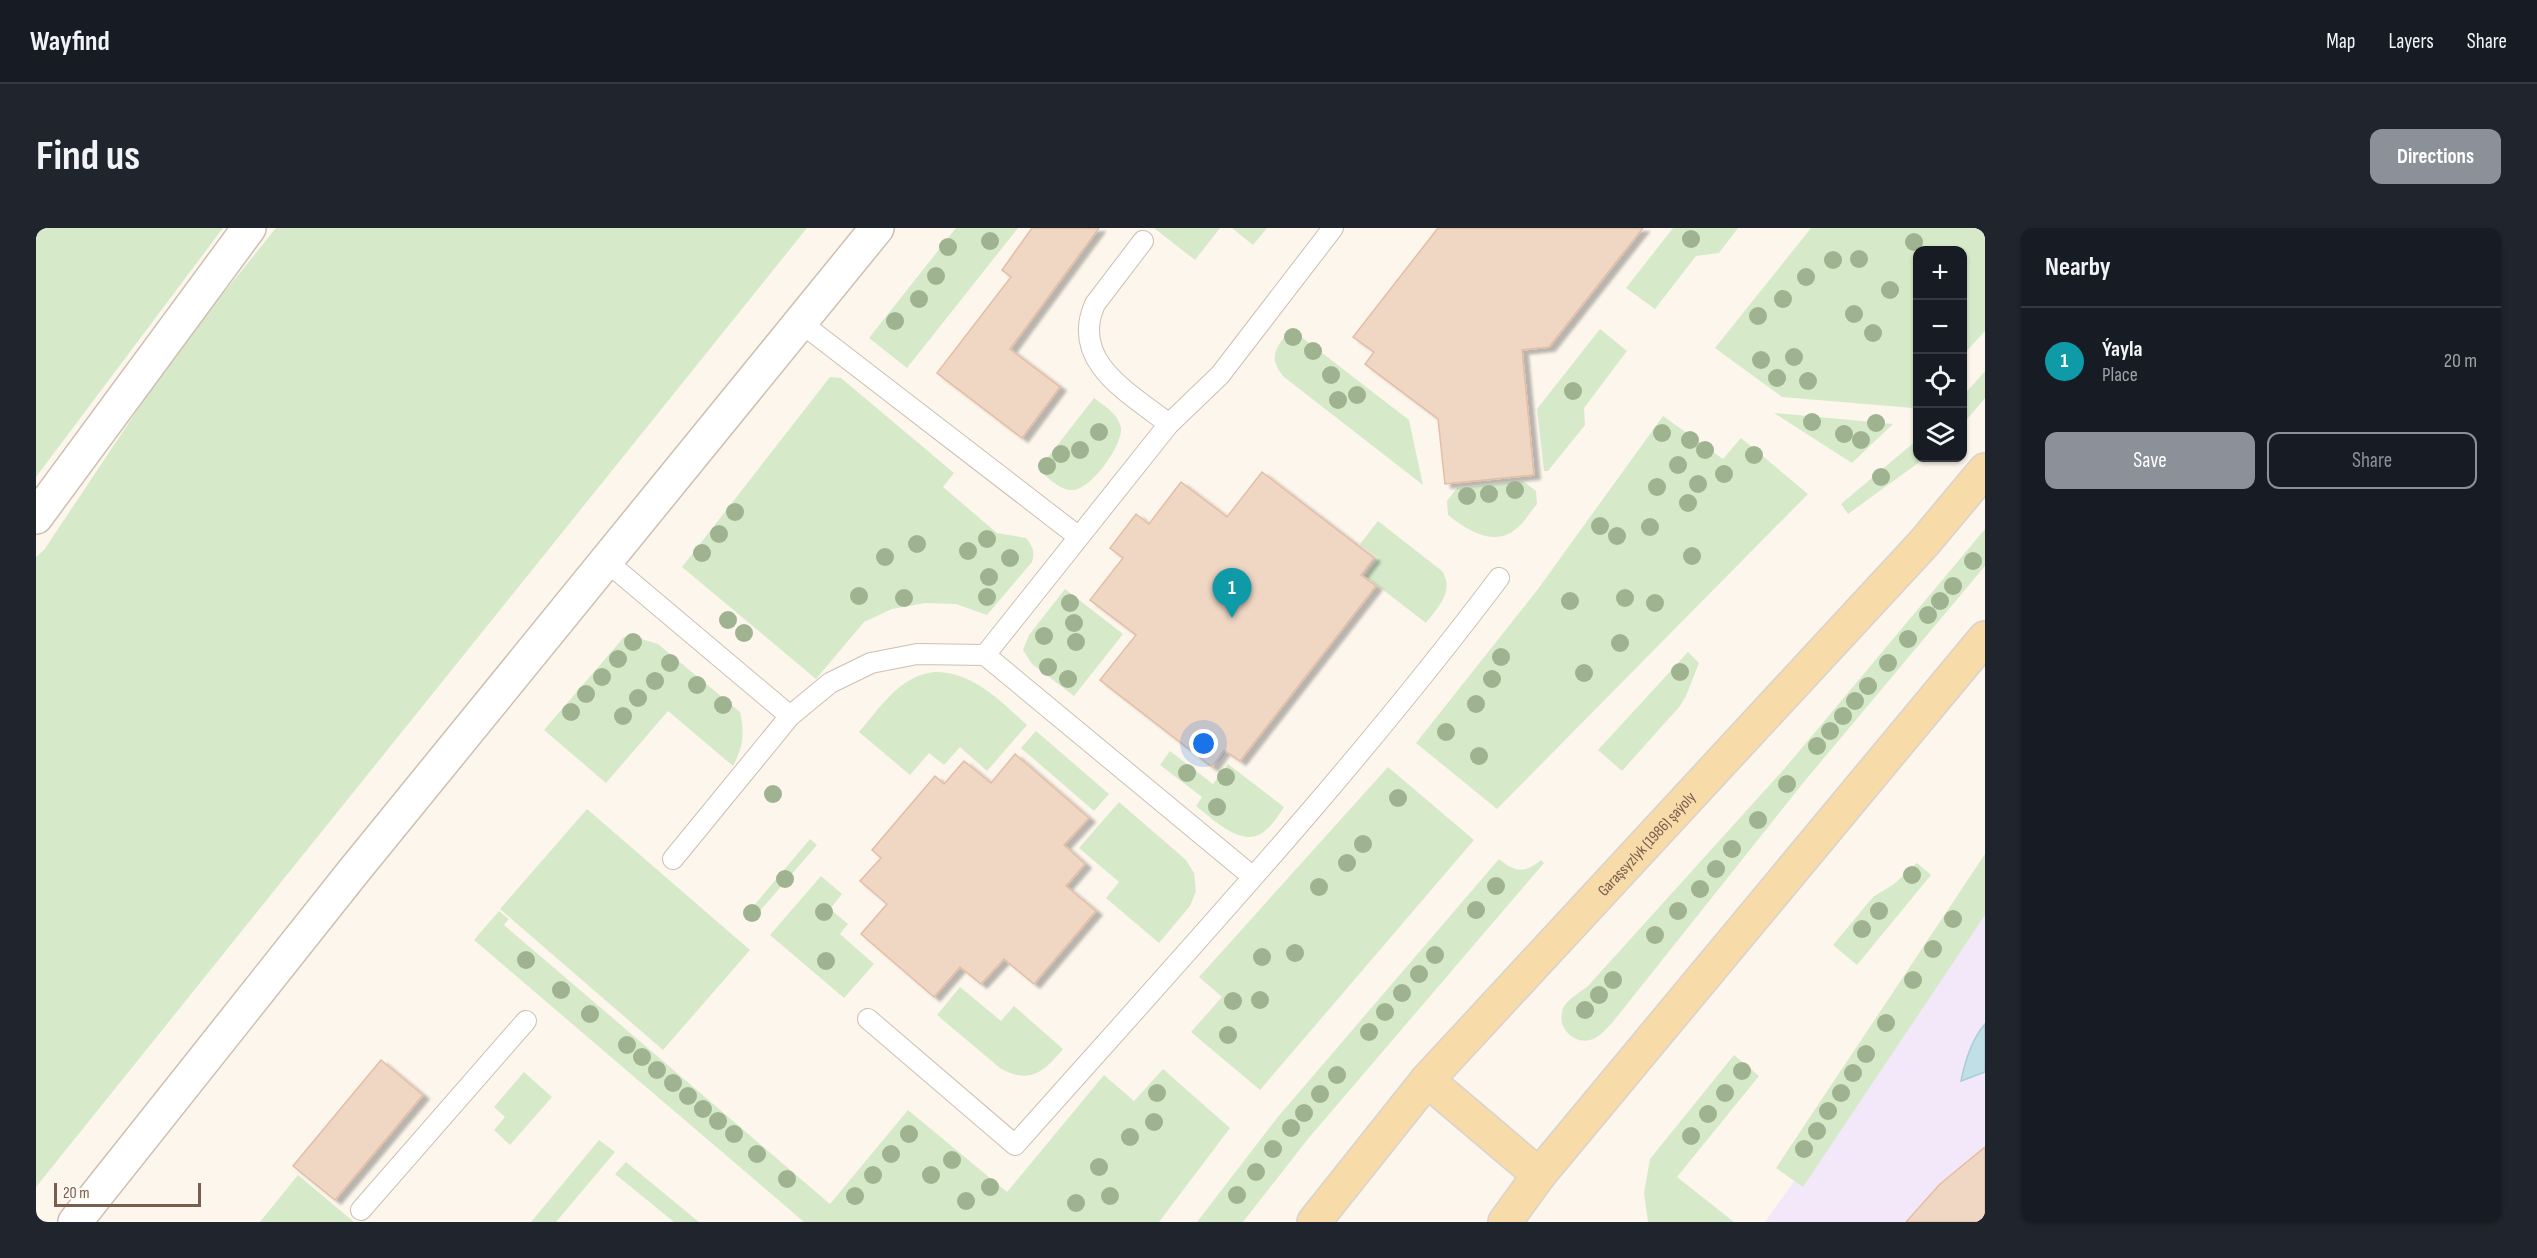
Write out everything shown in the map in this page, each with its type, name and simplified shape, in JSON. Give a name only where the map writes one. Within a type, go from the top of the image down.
[{"type":"main road","name":"Garaşsyzlyk (1986) şaýoly","points":[[1314,1222],[1426,1080],[1907,561],[1985,471]]},
{"type":"main road","points":[[1505,1222],[1539,1175],[1985,638]]},
{"type":"main road","points":[[1426,1080],[1539,1175]]},
{"type":"street","points":[[36,517],[249,228]]},
{"type":"street","points":[[75,1222],[352,872],[876,228]]},
{"type":"lane","points":[[985,655],[1169,424],[1220,375],[1333,228]]},
{"type":"lane","points":[[1143,241],[1095,304],[1090,316],[1090,343],[1101,369],[1169,424]]},
{"type":"lane","points":[[800,322],[1079,537]]},
{"type":"lane","points":[[606,561],[790,716]]},
{"type":"lane","points":[[868,1019],[1015,1145],[1253,877],[1434,664],[1499,578]]},
{"type":"lane","points":[[673,859],[790,716],[830,683],[871,663],[917,654],[985,655],[1253,877]]},
{"type":"lane","points":[[361,1210],[526,1021]]},
{"type":"shaded area","points":[[1985,885],[1985,1222],[1765,1222],[1792,1184]]},
{"type":"green space","points":[[36,228],[223,228],[36,477]]},
{"type":"green space","points":[[276,228],[807,228],[36,1187],[36,557],[44,550],[176,352]]},
{"type":"green space","points":[[956,228],[1018,228],[907,368],[869,338]]},
{"type":"green space","points":[[1154,228],[1220,228],[1195,260]]},
{"type":"green space","points":[[1232,228],[1267,228],[1253,245]]},
{"type":"green space","points":[[1673,228],[1738,228],[1719,253],[1696,256],[1655,309],[1626,288]]},
{"type":"green space","points":[[1811,228],[1985,228],[1985,331],[1967,351],[1967,246],[1913,246],[1913,408],[1782,397],[1715,348]]},
{"type":"green space","points":[[1291,329],[1409,420],[1423,485],[1284,377],[1275,358],[1281,341]]},
{"type":"green space","points":[[1600,329],[1627,351],[1584,408],[1585,425],[1548,471],[1544,471],[1537,409]]},
{"type":"green space","points":[[1985,371],[1985,398],[1967,419],[1967,408],[1967,391]]},
{"type":"green space","points":[[830,377],[841,378],[954,473],[943,487],[997,533],[1026,538],[1032,547],[1033,555],[1032,562],[987,615],[956,604],[925,603],[892,609],[864,622],[816,679],[682,567]]},
{"type":"green space","points":[[1094,398],[1117,418],[1121,428],[1120,436],[1117,445],[1097,475],[1080,488],[1068,490],[1054,483],[1038,470]]},
{"type":"green space","points":[[1774,413],[1893,424],[1852,463]]},
{"type":"green space","points":[[1663,416],[1723,459],[1741,438],[1808,494],[1497,809],[1416,743],[1538,589]]},
{"type":"green space","points":[[1913,443],[1913,462],[1920,462],[1848,514],[1841,504]]},
{"type":"green space","points":[[1523,481],[1536,491],[1537,504],[1519,527],[1507,534],[1489,537],[1471,531],[1448,515],[1447,501],[1457,488]]},
{"type":"green space","points":[[1378,521],[1442,571],[1446,578],[1446,592],[1440,605],[1426,623],[1365,576],[1379,558],[1360,544]]},
{"type":"green space","points":[[1985,529],[1985,566],[1803,783],[1612,1023],[1590,1040],[1578,1040],[1568,1034],[1561,1018],[1566,1004],[1588,986],[1785,768]]},
{"type":"green space","points":[[1065,589],[1123,634],[1074,696],[1032,664],[1023,650],[1029,635]]},
{"type":"green space","points":[[624,637],[635,637],[658,644],[740,712],[742,740],[733,766],[668,711],[606,783],[544,730]]},
{"type":"green space","points":[[1688,652],[1699,663],[1686,696],[1680,706],[1622,771],[1598,750]]},
{"type":"green space","points":[[949,673],[974,682],[1027,725],[987,771],[960,747],[944,765],[929,753],[910,775],[859,732],[883,703],[901,686],[923,674]]},
{"type":"green space","points":[[1036,731],[1109,794],[1094,811],[1021,748]]},
{"type":"green space","points":[[1170,751],[1213,784],[1228,764],[1284,807],[1271,825],[1257,836],[1248,837],[1229,831],[1196,806],[1202,797],[1160,765]]},
{"type":"green space","points":[[1388,767],[1474,840],[1260,1090],[1191,1032],[1222,997],[1199,977]]},
{"type":"green space","points":[[1119,802],[1186,860],[1194,873],[1196,891],[1190,906],[1159,943],[1106,898],[1119,882],[1079,848]]},
{"type":"green space","points":[[587,809],[750,950],[663,1050],[500,909]]},
{"type":"green space","points":[[810,839],[817,845],[752,920],[746,915]]},
{"type":"green space","points":[[1985,854],[1985,915],[1803,1187],[1776,1168]]},
{"type":"green space","points":[[1499,859],[1510,867],[1520,870],[1530,868],[1541,860],[1544,863],[1307,1140],[1243,1222],[1197,1222],[1277,1118]]},
{"type":"green space","points":[[1917,863],[1931,875],[1857,965],[1833,945],[1873,897],[1894,884]]},
{"type":"green space","points":[[821,876],[842,894],[830,909],[848,924],[840,934],[874,964],[844,998],[770,935]]},
{"type":"green space","points":[[499,911],[509,919],[504,925],[830,1204],[908,1110],[1007,1192],[1104,1075],[1134,1101],[1163,1069],[1230,1128],[1159,1222],[804,1222],[474,940]]},
{"type":"green space","points":[[960,987],[1001,1021],[1014,1006],[1063,1049],[1049,1064],[1035,1074],[1019,1075],[1000,1068],[937,1015]]},
{"type":"green space","points":[[1734,1055],[1759,1076],[1677,1177],[1734,1222],[1648,1222],[1644,1193],[1650,1159]]},
{"type":"green space","points":[[524,1072],[552,1097],[510,1145],[494,1130],[505,1117],[494,1107]]},
{"type":"green space","points":[[599,1140],[615,1152],[556,1222],[531,1222]]},
{"type":"green space","points":[[626,1162],[699,1222],[674,1222],[615,1174]]},
{"type":"green space","points":[[298,1175],[354,1222],[260,1222]]},
{"type":"water","points":[[1985,1024],[1985,1072],[1961,1081],[1969,1051]]},
{"type":"building","points":[[1032,228],[1099,228],[1010,349],[1060,387],[1022,438],[937,373],[1011,277],[1002,270]]},
{"type":"building","points":[[1438,228],[1643,228],[1549,347],[1522,350],[1534,475],[1445,484],[1438,419],[1365,364],[1374,352],[1353,337]]},
{"type":"building","points":[[1262,472],[1374,558],[1361,575],[1376,586],[1240,761],[1224,750],[1212,767],[1100,680],[1136,635],[1090,600],[1123,558],[1110,548],[1136,514],[1149,524],[1181,482],[1227,517]]},
{"type":"building","points":[[1015,754],[1089,818],[1064,845],[1085,864],[1066,886],[1096,911],[1034,984],[1004,959],[981,984],[960,967],[934,997],[861,934],[887,904],[860,881],[881,858],[872,850],[935,776],[944,784],[964,761],[991,783]]},
{"type":"building","points":[[381,1060],[423,1095],[335,1200],[293,1166]]},
{"type":"building","points":[[1985,1147],[1985,1222],[1906,1222],[1940,1184]]},
{"type":"place","name":"Ýayla","points":[[1232,618]]}]
